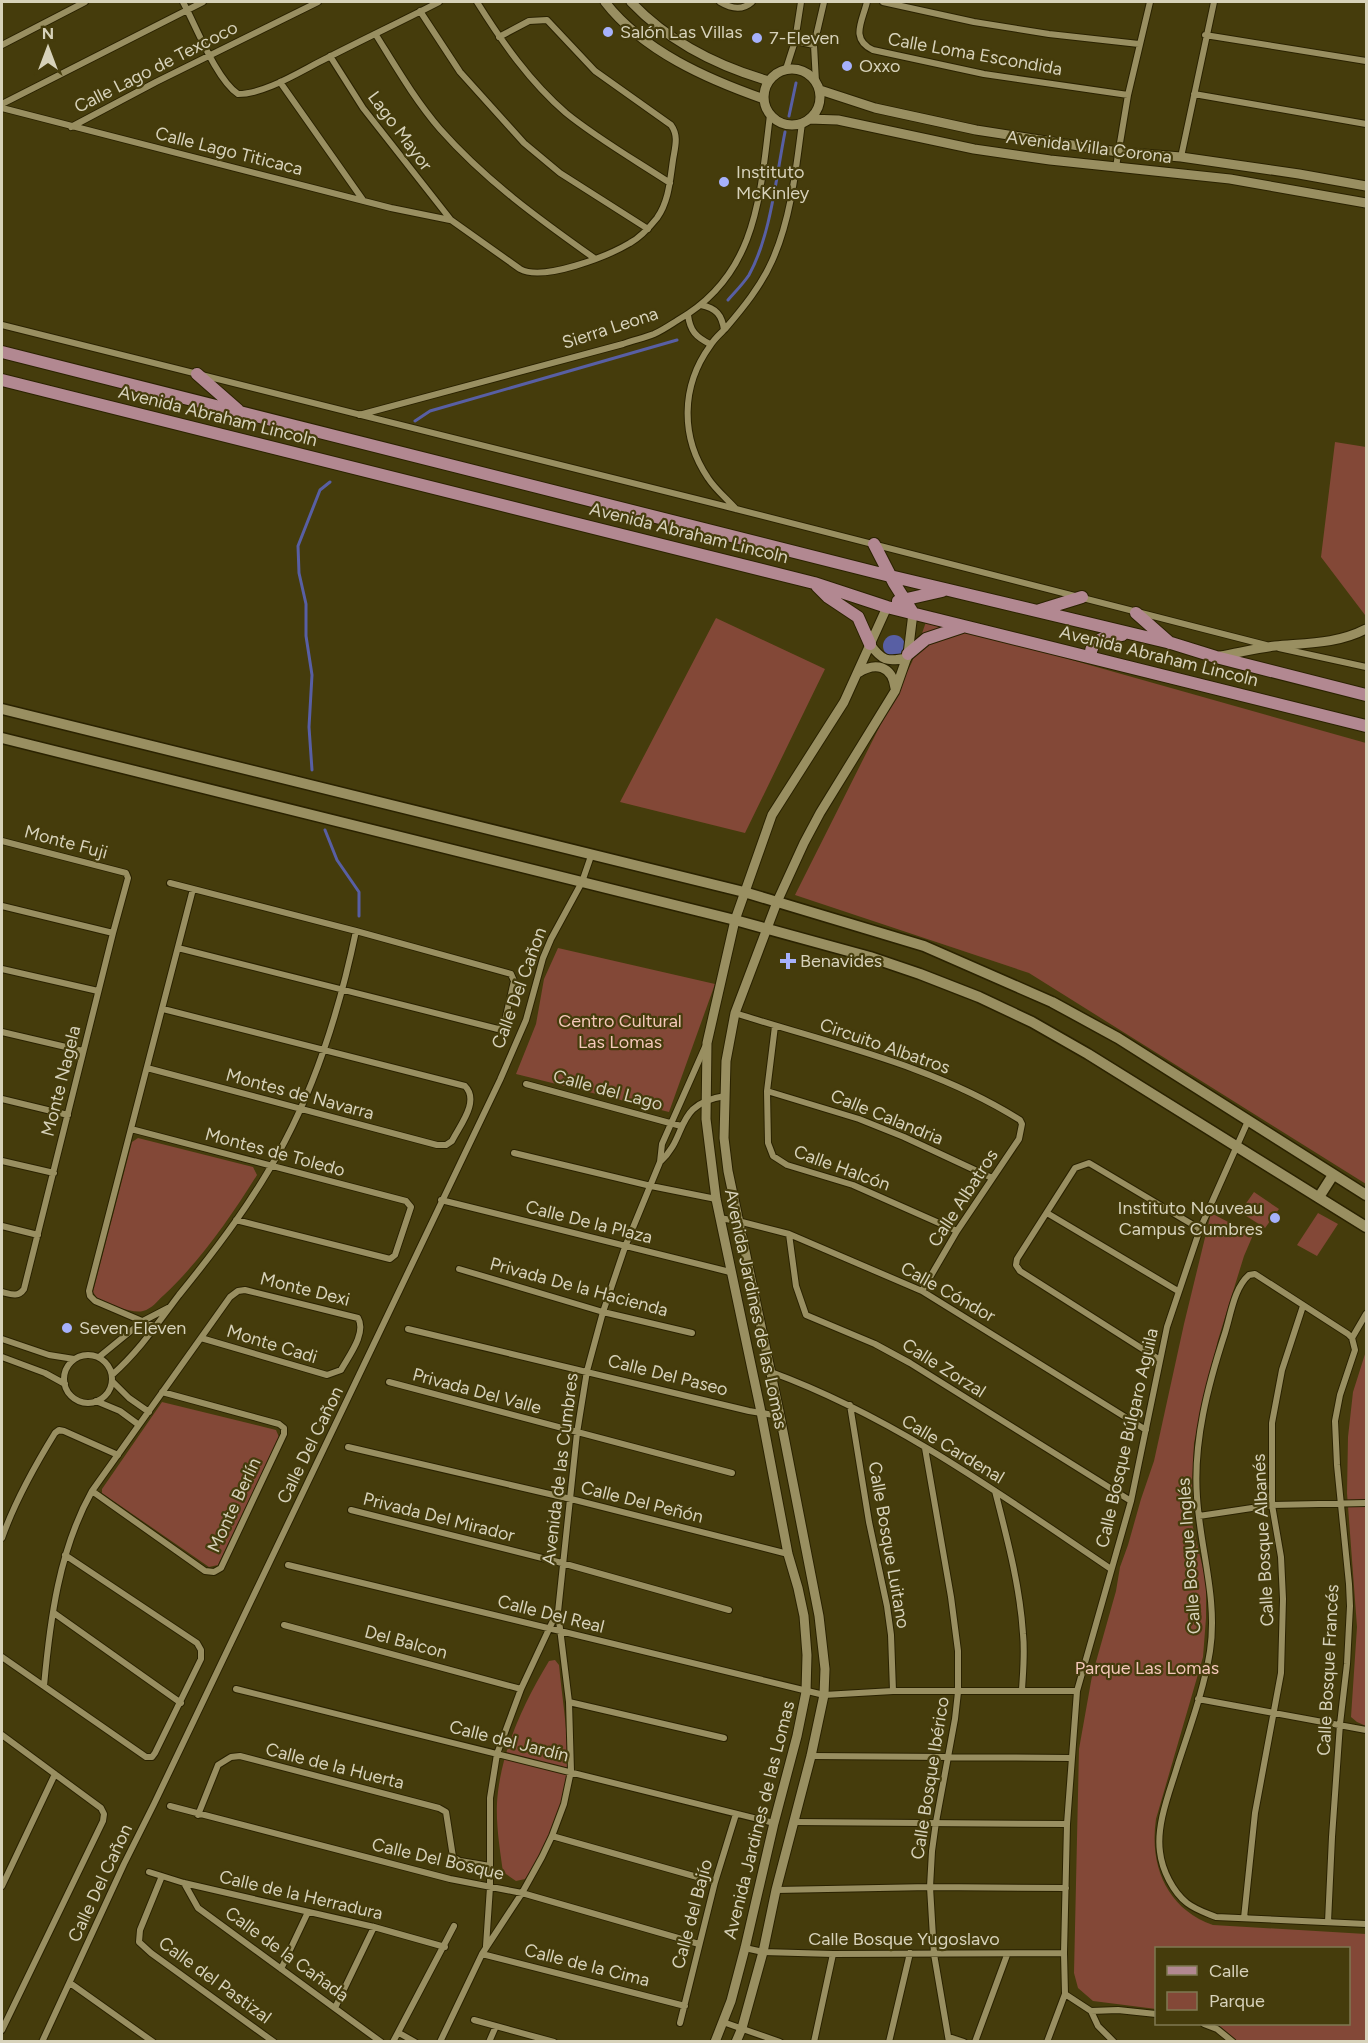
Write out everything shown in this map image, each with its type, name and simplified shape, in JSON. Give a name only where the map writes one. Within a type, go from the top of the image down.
[{"type":"main road","points":[[2,352],[1366,694]]},
{"type":"main road","points":[[197,374],[242,412]]},
{"type":"main road","name":"Avenida Abraham Lincoln","points":[[2,380],[814,583],[887,607],[1366,726]]},
{"type":"main road","points":[[874,544],[890,576],[913,613]]},
{"type":"main road","points":[[814,583],[828,597],[858,617],[870,644]]},
{"type":"main road","points":[[887,607],[905,599],[950,590]]},
{"type":"main road","points":[[1039,611],[1082,597]]},
{"type":"main road","points":[[1136,613],[1171,644]]},
{"type":"main road","points":[[908,656],[926,639],[954,628],[968,626]]},
{"type":"main road","points":[[1091,657],[1092,646],[1100,639],[1129,634]]},
{"type":"main road","points":[[2,709],[744,892],[924,946],[1052,1002],[1127,1044],[1366,1195]]},
{"type":"main road","points":[[2,738],[735,920],[870,957],[920,974],[979,997],[1032,1022],[1237,1145],[1366,1227]]},
{"type":"main road","points":[[1319,1197],[1333,1175]]},
{"type":"street","points":[[2,45],[86,2]]},
{"type":"street","points":[[183,2],[210,56],[228,84],[238,94],[253,92],[280,82],[439,2]]},
{"type":"street","points":[[2,106],[203,2]]},
{"type":"street","name":"Calle Lago de Texcoco","points":[[71,127],[318,2]]},
{"type":"street","points":[[477,2],[499,37],[542,90],[565,112],[670,183]]},
{"type":"street","points":[[605,2],[640,36],[687,67],[740,91],[764,99]]},
{"type":"street","points":[[631,2],[666,33],[696,52],[746,74],[769,81]]},
{"type":"street","points":[[720,2],[740,8],[752,2]]},
{"type":"street","points":[[786,69],[795,41],[801,2]]},
{"type":"street","points":[[818,86],[808,73],[798,69],[786,69],[776,73],[769,81],[764,99],[771,115],[780,122],[790,125],[805,121],[816,111],[820,101],[814,45],[824,2]]},
{"type":"street","name":"Calle Loma Escondida","points":[[867,2],[859,37],[861,42],[873,51],[984,74],[1128,95]]},
{"type":"street","points":[[883,2],[974,22],[1049,34],[1140,44]]},
{"type":"street","points":[[1116,167],[1128,95],[1150,2]]},
{"type":"street","points":[[1181,158],[1205,35],[1214,2]]},
{"type":"street","points":[[420,11],[460,72],[525,143],[560,173],[648,229]]},
{"type":"street","points":[[451,220],[525,272],[540,273],[555,271],[629,244],[648,229],[665,204],[676,139],[671,125],[595,71],[580,57],[555,26],[547,21],[530,21],[499,37]]},
{"type":"street","points":[[376,35],[411,92],[440,129],[472,162],[511,198],[594,258]]},
{"type":"street","points":[[1205,35],[1366,61]]},
{"type":"street","points":[[795,41],[814,45]]},
{"type":"street","name":"Lago Mayor","points":[[330,56],[363,108],[451,220]]},
{"type":"street","points":[[280,82],[363,200]]},
{"type":"street","name":"Avenida Villa Corona","points":[[818,86],[875,108],[976,130],[1118,152],[1299,174],[1366,186]]},
{"type":"street","points":[[1194,94],[1366,124]]},
{"type":"street","name":"Calle Lago Titicaca","points":[[2,106],[71,127],[391,208],[451,220]]},
{"type":"street","name":"Sierra Leona","points":[[358,415],[623,344],[655,333],[688,315],[725,282],[737,264],[753,224],[771,115]]},
{"type":"street","name":"Avenida Villa Corona","points":[[805,121],[838,120],[974,149],[1050,160],[1230,179],[1366,203]]},
{"type":"street","points":[[736,509],[708,479],[695,452],[688,432],[686,411],[689,389],[696,367],[710,344],[761,283],[779,243],[805,121]]},
{"type":"street","points":[[701,305],[718,312],[723,320],[724,330]]},
{"type":"street","points":[[688,315],[689,326],[693,333],[710,344]]},
{"type":"street","points":[[2,325],[874,544],[1136,613],[1366,667]]},
{"type":"street","name":"Avenida Jardines de las Lomas","points":[[715,2042],[745,1948],[774,1823],[798,1736],[806,1692],[807,1655],[804,1616],[788,1554],[761,1412],[719,1218],[708,1148],[705,1101],[707,1043],[735,920],[772,815],[828,728],[858,673],[887,607]]},
{"type":"street","name":"Avenida Jardines de las Lomas","points":[[736,2042],[742,2028],[762,1952],[811,1756],[824,1695],[824,1644],[780,1416],[731,1188],[724,1138],[726,1061],[735,1012],[777,902],[820,813],[895,691],[908,656],[913,613]]},
{"type":"street","points":[[1216,657],[1272,646],[1317,644],[1336,640],[1366,628]]},
{"type":"street","points":[[870,644],[879,656],[885,659],[893,661],[908,656]]},
{"type":"street","points":[[858,673],[867,667],[882,668],[888,671],[894,680],[895,691]]},
{"type":"street","name":"Monte Fuji","points":[[2,841],[123,872]]},
{"type":"street","name":"Calle Del Cañon","points":[[42,2042],[124,1864],[386,1321],[519,1038],[543,958],[582,882],[591,856]]},
{"type":"street","name":"Monte Nagela","points":[[2,1292],[15,1295],[24,1289],[112,933],[128,878],[128,874],[123,872]]},
{"type":"street","points":[[170,883],[511,974],[514,981],[504,1025],[498,1029],[344,988],[178,948]]},
{"type":"street","points":[[156,1327],[95,1301],[89,1294],[193,889]]},
{"type":"street","points":[[2,906],[112,933]]},
{"type":"street","points":[[75,1359],[66,1370],[65,1384],[71,1396],[76,1400],[89,1402],[96,1401],[107,1394],[112,1378],[139,1349],[213,1254],[236,1220],[271,1166],[299,1110],[344,988],[356,931]]},
{"type":"street","points":[[2,969],[98,991]]},
{"type":"street","points":[[163,1009],[323,1050]]},
{"type":"street","name":"Circuito Albatros","points":[[735,1012],[900,1063],[957,1087],[1020,1120]]},
{"type":"street","name":"Calle Halcón","points":[[775,1026],[768,1091],[768,1143],[770,1151],[778,1161],[853,1185],[957,1231]]},
{"type":"street","points":[[2,1032],[83,1052]]},
{"type":"street","name":"Avenida de las Cumbres","points":[[440,2042],[482,1954],[522,1893],[552,1836],[564,1804],[571,1771],[569,1702],[558,1612],[577,1433],[587,1371],[603,1312],[625,1247],[660,1162],[662,1144],[707,1043]]},
{"type":"street","name":"Montes de Navarra","points":[[147,1068],[437,1145],[446,1145],[452,1141],[472,1100],[471,1091],[465,1086],[323,1050]]},
{"type":"street","name":"Calle del Lago","points":[[526,1084],[681,1126]]},
{"type":"street","name":"Calle Calandria","points":[[768,1091],[859,1119],[992,1178]]},
{"type":"street","name":"Avenida de las Cumbres","points":[[660,1162],[669,1152],[688,1114],[705,1101],[725,1096]]},
{"type":"street","points":[[2,1098],[68,1115]]},
{"type":"street","name":"Calle Albatros","points":[[922,1291],[957,1231],[1019,1139],[1022,1124],[1020,1120]]},
{"type":"street","name":"Calle Bosque Búlgaro Aguila","points":[[1065,1994],[1067,1824],[1077,1691],[1131,1501],[1160,1360],[1178,1292],[1200,1229],[1248,1121]]},
{"type":"street","name":"Montes de Toledo","points":[[131,1129],[406,1201],[411,1210],[392,1259],[236,1220]]},
{"type":"street","points":[[514,1153],[716,1199]]},
{"type":"street","points":[[2,1161],[54,1173]]},
{"type":"street","points":[[1160,1360],[1020,1271],[1016,1265],[1018,1254],[1075,1168],[1089,1162],[1200,1229]]},
{"type":"street","name":"Calle De la Plaza","points":[[441,1200],[730,1272]]},
{"type":"street","points":[[1047,1213],[1178,1292]]},
{"type":"street","name":"Calle Cóndor","points":[[719,1218],[789,1234],[922,1291],[1146,1430]]},
{"type":"street","points":[[2,1226],[38,1235]]},
{"type":"street","name":"Calle Zorzal","points":[[789,1234],[796,1286],[806,1315],[875,1344],[910,1363],[1131,1501]]},
{"type":"street","name":"Privada De la Hacienda","points":[[459,1269],[603,1312],[692,1333]]},
{"type":"street","name":"Calle Bosque Inglés","points":[[1303,1306],[1255,1274],[1249,1275],[1240,1286],[1214,1366],[1198,1444],[1197,1496],[1209,1581],[1212,1627],[1210,1649],[1191,1726],[1168,1796],[1159,1835],[1160,1853],[1173,1886],[1187,1903],[1216,1917],[1366,1924]]},
{"type":"street","name":"Monte Dexi","points":[[201,1338],[230,1297],[238,1291],[246,1290],[358,1318],[361,1331],[341,1370],[335,1374]]},
{"type":"street","points":[[99,1357],[143,1321],[171,1306]]},
{"type":"street","points":[[1303,1306],[1352,1338],[1366,1314]]},
{"type":"street","name":"Calle Bosque Albanés","points":[[1244,1918],[1255,1814],[1281,1673],[1283,1599],[1281,1557],[1272,1505],[1272,1423],[1282,1370],[1303,1306]]},
{"type":"street","name":"Calle Del Paseo","points":[[408,1329],[780,1416]]},
{"type":"street","points":[[44,1686],[47,1652],[65,1555],[78,1518],[92,1491],[201,1338]]},
{"type":"street","name":"Monte Cadi","points":[[201,1338],[327,1376],[335,1374]]},
{"type":"street","name":"Calle Bosque Francés","points":[[1328,1922],[1332,1837],[1350,1606],[1335,1450],[1335,1420],[1340,1395],[1355,1350],[1352,1338]]},
{"type":"street","points":[[2,1339],[49,1355],[75,1359],[87,1355],[99,1357],[105,1362],[112,1378],[129,1398],[149,1412]]},
{"type":"street","points":[[2,1357],[45,1373],[65,1384]]},
{"type":"street","name":"Calle Cardenal","points":[[771,1372],[797,1381],[850,1406],[925,1448],[995,1491],[1111,1569]]},
{"type":"street","name":"Privada Del Valle","points":[[389,1382],[732,1473]]},
{"type":"street","name":"Monte Berlín","points":[[92,1491],[205,1570],[214,1572],[221,1568],[284,1434],[284,1428],[162,1392]]},
{"type":"street","points":[[96,1401],[120,1411],[139,1425]]},
{"type":"street","name":"Calle Bosque Luitano","points":[[850,1406],[863,1491],[887,1606],[891,1635],[893,1691]]},
{"type":"street","points":[[2,1538],[12,1510],[33,1467],[59,1430],[118,1455]]},
{"type":"street","name":"Calle Del Peñón","points":[[348,1447],[571,1499],[788,1554]]},
{"type":"street","name":"Calle Bosque Ibérico","points":[[925,1448],[958,1651],[958,1692],[936,1822],[930,1887],[934,1954],[949,2039]]},
{"type":"street","points":[[995,1491],[1007,1535],[1020,1605],[1024,1635],[1022,1690]]},
{"type":"street","points":[[1199,1516],[1272,1505],[1366,1503]]},
{"type":"street","name":"Privada Del Mirador","points":[[351,1510],[562,1563],[729,1610]]},
{"type":"street","points":[[2,1657],[146,1757],[152,1757],[201,1659],[201,1650],[197,1643],[65,1555]]},
{"type":"street","name":"Calle Del Real","points":[[288,1564],[824,1695],[893,1691],[1077,1691]]},
{"type":"street","name":"Avenida de las Cumbres","points":[[486,1947],[490,1887],[490,1798],[497,1754],[521,1689],[558,1612]]},
{"type":"street","points":[[54,1613],[180,1703]]},
{"type":"street","name":"Del Balcon","points":[[284,1625],[521,1689]]},
{"type":"street","name":"Calle del Jardín","points":[[236,1689],[774,1823]]},
{"type":"street","points":[[1198,1699],[1366,1730]]},
{"type":"street","points":[[569,1702],[724,1738]]},
{"type":"street","points":[[2,1738],[101,1808],[104,1818],[2,2030]]},
{"type":"street","name":"Calle de la Huerta","points":[[198,1815],[218,1766],[231,1757],[240,1756],[439,1808],[446,1812],[453,1857],[460,1861],[490,1866]]},
{"type":"street","points":[[811,1756],[1071,1758]]},
{"type":"street","points":[[2,1886],[55,1774]]},
{"type":"street","name":"Calle Del Bosque","points":[[170,1806],[450,1880],[522,1893],[699,1944]]},
{"type":"street","name":"Calle del Bajío","points":[[680,2023],[715,1882],[736,1814]]},
{"type":"street","points":[[794,1822],[1067,1824]]},
{"type":"street","points":[[552,1836],[715,1882]]},
{"type":"street","name":"Calle de la Herradura","points":[[149,1872],[184,1883],[374,1927],[445,1947]]},
{"type":"street","name":"Calle del Pastizal","points":[[162,1876],[140,1930],[139,1942],[274,2042]]},
{"type":"street","name":"Calle de la Cañada","points":[[184,1883],[198,1908],[381,2042]]},
{"type":"street","points":[[776,1890],[930,1887],[1066,1888]]},
{"type":"street","points":[[281,1969],[309,1912]]},
{"type":"street","points":[[393,2042],[445,1947],[454,1926]]},
{"type":"street","points":[[335,2008],[374,1927]]},
{"type":"street","name":"Calle Bosque Yugoslavo","points":[[745,1948],[762,1952],[833,1954],[1064,1953]]},
{"type":"street","points":[[889,2042],[910,1953]]},
{"type":"street","name":"Calle de la Cima","points":[[482,1954],[685,2006]]},
{"type":"street","points":[[814,2042],[833,1954]]},
{"type":"street","points":[[975,2042],[1007,1954]]},
{"type":"street","points":[[70,1983],[153,2042]]},
{"type":"street","points":[[1047,2042],[1065,1994],[1090,2011],[1098,2026],[1114,2042]]},
{"type":"street","points":[[1090,2011],[1118,2010],[1155,2014]]},
{"type":"street","points":[[474,2020],[554,2042]]},
{"type":"street","points":[[723,2022],[780,2042]]},
{"type":"street","points":[[1207,2025],[1217,2029],[1233,2042]]},
{"type":"street","points":[[489,2042],[496,2026]]},
{"type":"street","points":[[399,2033],[415,2042]]},
{"type":"street","points":[[949,2039],[964,2042]]},
{"type":"green space","points":[[1335,442],[1366,447],[1365,615],[1321,557]]},
{"type":"green space","points":[[716,618],[825,669],[745,833],[620,802]]},
{"type":"green space","points":[[927,619],[1366,743],[1366,1184],[1029,973],[795,895],[912,662]]},
{"type":"green space","name":"Centro Cultural Las Lomas","points":[[558,948],[715,984],[669,1112],[516,1074],[536,1024],[544,979]]},
{"type":"green space","points":[[138,1138],[253,1167],[257,1175],[226,1222],[191,1267],[152,1306],[139,1312],[99,1301],[93,1292],[132,1142]]},
{"type":"green space","points":[[1254,1192],[1279,1209],[1265,1228],[1240,1212]]},
{"type":"green space","name":"Parque Las Lomas","points":[[1211,1213],[1253,1235],[1244,1256],[1218,1340],[1194,1443],[1191,1519],[1206,1581],[1203,1657],[1156,1819],[1155,1853],[1159,1869],[1173,1897],[1197,1918],[1213,1925],[1366,1934],[1366,2041],[1237,2041],[1216,2025],[1350,2025],[1350,1947],[1155,1947],[1155,2009],[1093,2001],[1078,1988],[1074,1973],[1079,1749],[1092,1676],[1116,1591],[1120,1567],[1154,1461]]},
{"type":"green space","points":[[1318,1213],[1338,1224],[1317,1256],[1297,1245]]},
{"type":"green space","points":[[1366,1351],[1366,1726],[1351,1717],[1357,1627],[1347,1493],[1348,1437],[1353,1392]]},
{"type":"green space","points":[[162,1402],[276,1430],[279,1437],[218,1565],[209,1567],[102,1493],[102,1489]]},
{"type":"green space","points":[[555,1660],[559,1665],[567,1735],[568,1758],[565,1790],[556,1822],[542,1852],[525,1879],[516,1881],[503,1872],[497,1820],[499,1784],[514,1729],[549,1661]]},
{"type":"water","points":[[894,635],[902,638],[905,646],[902,654],[894,657],[886,654],[883,646],[886,638]]},
{"type":"waterway","points":[[789,116],[796,83]]},
{"type":"waterway","points":[[728,300],[749,275],[763,242],[785,132]]},
{"type":"waterway","points":[[415,421],[430,411],[677,340]]},
{"type":"waterway","points":[[312,770],[309,727],[312,675],[306,636],[306,604],[299,573],[298,546],[320,490],[330,482]]},
{"type":"waterway","points":[[325,830],[337,860],[359,892],[359,916]]},
{"type":"place","name":"Salón Las Villas","points":[[608,32]]},
{"type":"place","name":"7-Eleven","points":[[757,38]]},
{"type":"place","name":"Oxxo","points":[[847,66]]},
{"type":"place","name":"Instituto McKinley","points":[[724,182]]},
{"type":"place","name":"Benavides","points":[[788,961]]},
{"type":"place","name":"Instituto Nouveau Campus Cumbres","points":[[1275,1218]]},
{"type":"place","name":"Seven Eleven","points":[[67,1328]]}]
